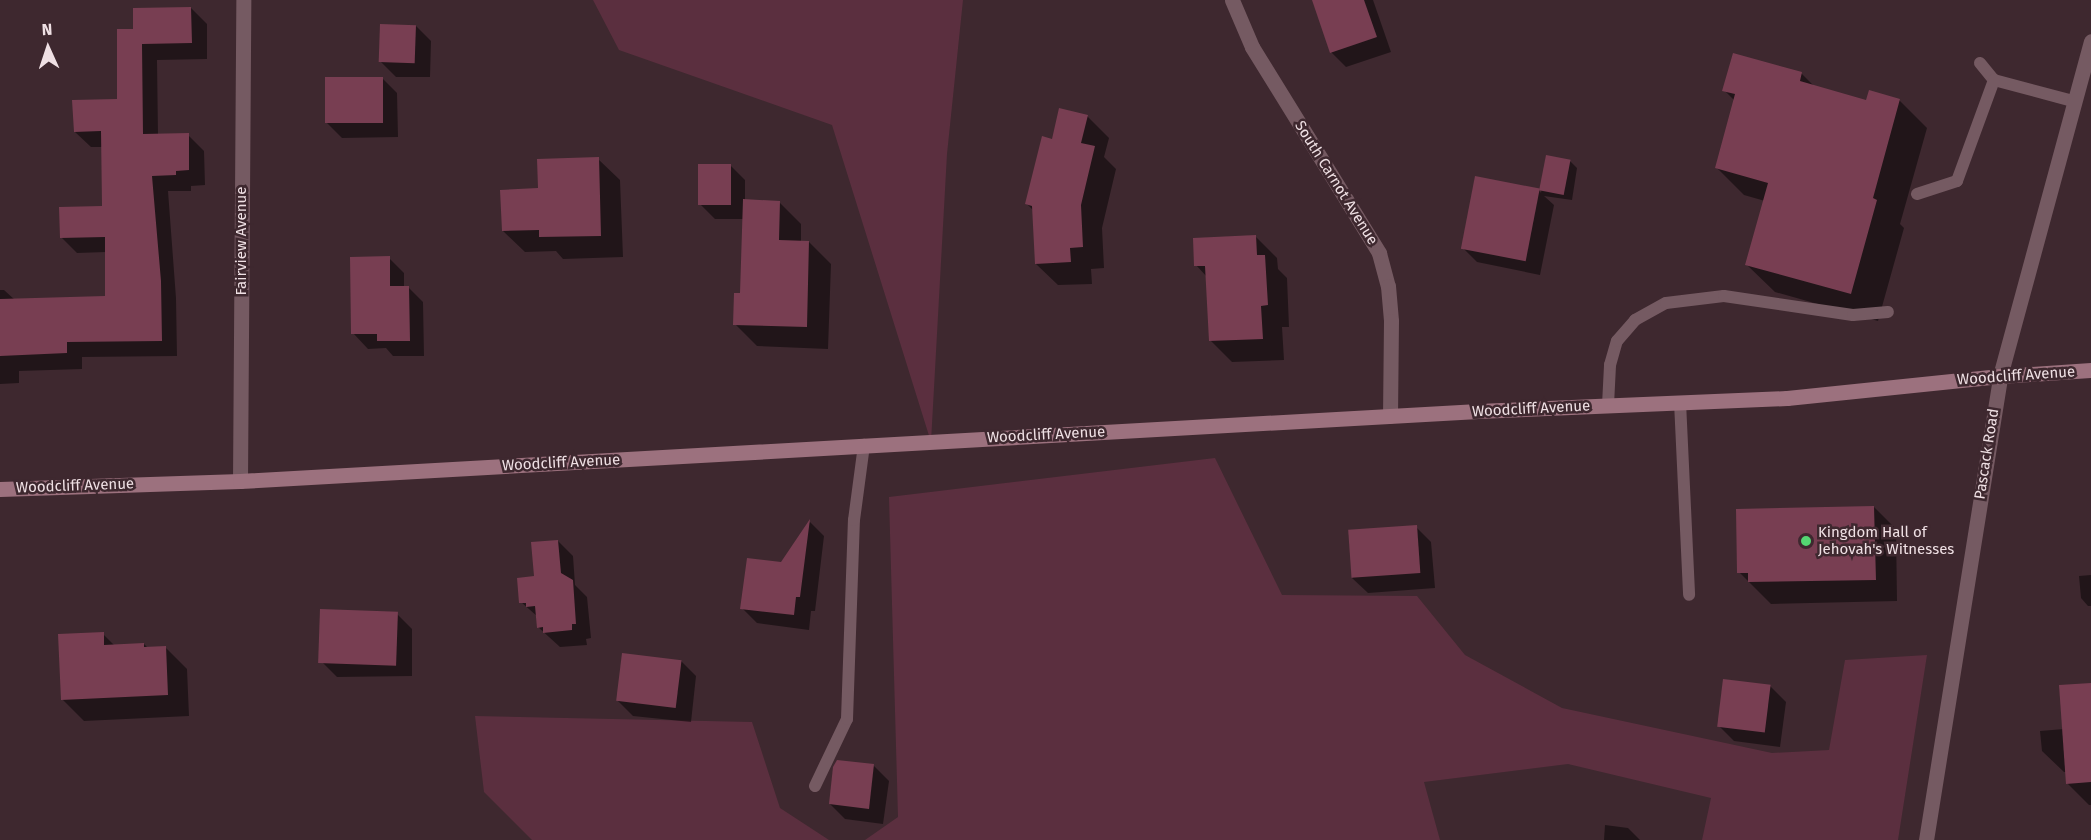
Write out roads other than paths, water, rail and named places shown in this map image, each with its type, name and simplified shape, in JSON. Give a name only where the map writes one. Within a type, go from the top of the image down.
[{"type":"main road","name":"Woodcliff Avenue","points":[[0,489],[240,481],[1390,416],[1787,398],[2000,376],[2091,370]]},
{"type":"street","name":"Fairview Avenue","points":[[240,481],[243,0]]},
{"type":"street","name":"South Carnot Avenue","points":[[1232,0],[1252,47],[1379,253],[1388,286],[1391,321],[1390,416]]},
{"type":"street","name":"Pascack Road","points":[[1926,840],[2000,376],[2091,41]]},
{"type":"lane","points":[[1980,63],[1994,80],[2073,101]]},
{"type":"lane","points":[[1917,194],[1957,181],[1994,80]]},
{"type":"lane","points":[[1608,405],[1610,365],[1617,341],[1635,320],[1666,303],[1724,296],[1853,315],[1888,312]]},
{"type":"lane","points":[[1680,402],[1689,595]]},
{"type":"lane","points":[[815,786],[847,719],[854,520],[864,445]]},
{"type":"place","name":"Kingdom Hall of Jehovah's Witnesses","points":[[1806,541]]}]
